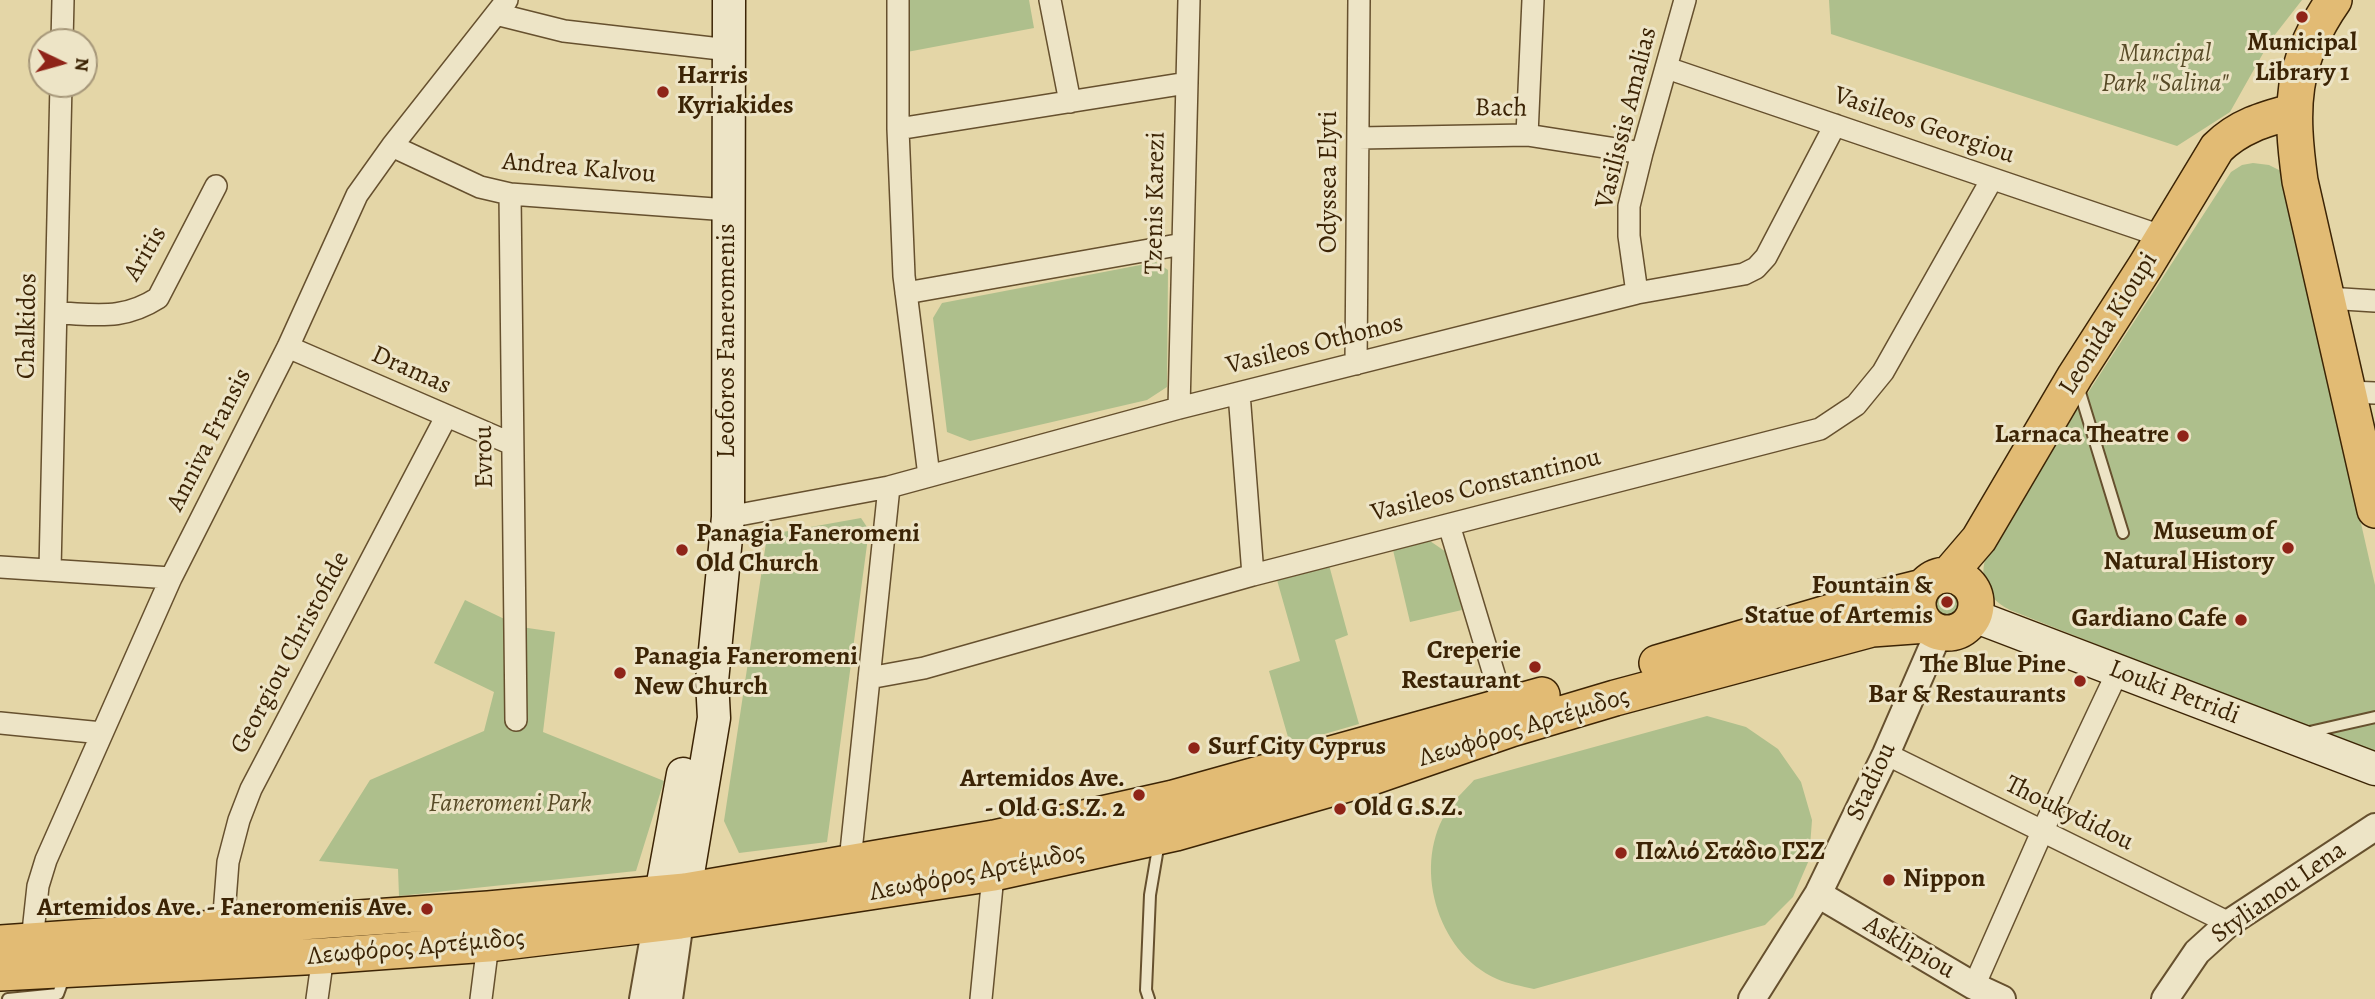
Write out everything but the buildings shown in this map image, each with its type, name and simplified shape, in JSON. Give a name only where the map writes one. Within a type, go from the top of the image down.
[{"type":"main road","name":"Leoforos Faneromenis","points":[[670,908],[695,709],[712,681],[728,517],[729,0]]},
{"type":"main road","points":[[2334,0],[2306,46],[2299,70],[2294,126],[2300,181],[2328,298],[2362,392],[2374,498]]},
{"type":"main road","name":"Leonida Kioupi","points":[[1946,581],[1979,539],[2075,376],[2217,148],[2229,136],[2254,123],[2294,126]]},
{"type":"main road","points":[[1946,581],[1976,598],[1974,616],[1963,629],[1947,633],[1933,628],[1918,611],[1919,594],[1946,581]]},
{"type":"main road","name":"Λεωφόρος Αρτέμιδος","points":[[16,942],[488,909],[670,908],[994,873],[1160,836],[1372,777],[1507,718],[1875,598],[1946,581]]},
{"type":"main road","name":"Louki Petridi","points":[[1974,616],[2375,769]]},
{"type":"main road","name":"Λεωφόρος Αρτέμιδος","points":[[0,973],[323,956],[488,944],[670,908],[850,861],[994,838],[1174,798],[1872,629],[1933,628]]},
{"type":"street","points":[[62,28],[63,0]]},
{"type":"street","points":[[898,0],[898,129],[906,293],[929,476]]},
{"type":"street","points":[[1050,0],[1070,102]]},
{"type":"street","name":"Tzenis Karezi","points":[[1179,408],[1189,0]]},
{"type":"street","name":"Odyssea Elyti","points":[[1356,364],[1359,0]]},
{"type":"street","points":[[1527,135],[1533,0]]},
{"type":"street","name":"Vasilissis Amalias","points":[[1637,293],[1628,221],[1642,153],[1685,0]]},
{"type":"street","points":[[502,7],[564,31],[729,50]]},
{"type":"street","name":"Anniva Fransis","points":[[16,942],[46,860],[171,578],[288,347],[356,195],[502,7]]},
{"type":"street","name":"Vasileos Georgiou","points":[[1667,68],[2164,237]]},
{"type":"street","points":[[898,129],[1187,83]]},
{"type":"street","name":"Chalkidos","points":[[50,570],[61,98]]},
{"type":"street","name":"Vasileos Othonos","points":[[728,517],[889,487],[1179,408],[1637,293],[1744,274],[1756,268],[1766,257],[1835,125]]},
{"type":"street","name":"Bach","points":[[1359,138],[1527,135],[1642,153]]},
{"type":"street","name":"Andrea Kalvou","points":[[392,146],[480,187],[510,194],[729,210]]},
{"type":"street","name":"Vasileos Constantinou","points":[[869,678],[924,668],[1253,575],[1820,429],[1856,405],[1883,372],[1992,179]]},
{"type":"street","name":"Aritis","points":[[56,313],[117,315],[140,309],[158,298],[216,186]]},
{"type":"street","name":"Evrou","points":[[510,194],[516,720]]},
{"type":"street","points":[[906,293],[1183,244]]},
{"type":"street","points":[[2328,298],[2375,301]]},
{"type":"street","name":"Dramas","points":[[288,347],[446,418],[512,444]]},
{"type":"street","points":[[1239,393],[1253,575]]},
{"type":"street","name":"Georgiou Christofide","points":[[223,927],[228,862],[239,820],[251,789],[446,418]]},
{"type":"street","points":[[850,861],[889,487]]},
{"type":"street","points":[[1449,525],[1507,718]]},
{"type":"street","points":[[0,567],[171,578]]},
{"type":"street","name":"Stadiou","points":[[1752,999],[1818,894],[1886,754],[1933,628]]},
{"type":"street","points":[[1974,986],[2042,832],[2118,671]]},
{"type":"street","points":[[0,723],[102,733]]},
{"type":"street","name":"Thoukydidou","points":[[1886,754],[2229,923]]},
{"type":"street","name":"Stylianou Lena","points":[[2165,999],[2197,952],[2229,923],[2375,827]]},
{"type":"street","points":[[981,999],[994,873],[994,838]]},
{"type":"street","name":"Asklipiou","points":[[1818,894],[1974,986],[2002,999]]},
{"type":"street","name":"Leoforos Faneromenis","points":[[643,999],[670,908]]},
{"type":"street","name":"Leoforos Faneromenis","points":[[669,999],[670,908]]},
{"type":"street","points":[[481,999],[488,944]]},
{"type":"street","points":[[317,999],[323,956]]},
{"type":"lane","points":[[2075,376],[2123,533]]},
{"type":"lane","points":[[2289,737],[2375,717]]},
{"type":"lane","points":[[1149,999],[1146,990],[1150,895],[1160,836]]},
{"type":"lane","points":[[8,999],[58,994],[68,969]]},
{"type":"green space","points":[[906,0],[1029,0],[1034,28],[907,52]]},
{"type":"green space","name":"Muncipal Park \"Salina\"","points":[[1829,0],[2302,0],[2270,41],[2230,112],[2177,146],[1831,34]]},
{"type":"green space","points":[[2242,165],[2269,165],[2281,171],[2375,585],[2375,755],[2010,610],[1992,597],[1984,580],[1983,571],[1992,541],[2231,172]]},
{"type":"green space","points":[[1156,262],[1168,270],[1167,387],[1147,400],[970,441],[947,432],[933,318],[942,303]]},
{"type":"green space","points":[[861,518],[869,530],[827,842],[739,853],[724,821],[766,543],[777,533]]},
{"type":"green space","points":[[1430,541],[1449,554],[1462,610],[1410,622],[1393,550]]},
{"type":"green space","points":[[1329,565],[1348,635],[1335,640],[1359,724],[1290,744],[1269,671],[1300,661],[1277,580]]},
{"type":"green space","name":"Fountain & Statue of Artemis","points":[[1959,582],[1966,589],[1968,597],[1965,612],[1953,620],[1937,616],[1929,609],[1927,593]]},
{"type":"green space","name":"Faneromeni Park","points":[[465,600],[521,627],[555,632],[543,732],[664,781],[636,871],[399,896],[398,869],[319,861],[370,780],[484,731],[494,692],[434,663]]},
{"type":"green space","name":"Παλιό Στάδιο ΓΣΖ","points":[[1707,716],[1746,727],[1778,749],[1801,782],[1812,820],[1809,860],[1793,897],[1765,925],[1534,989],[1497,979],[1476,966],[1458,949],[1445,928],[1436,904],[1431,879],[1432,854],[1438,830],[1449,808],[1474,780]]},
{"type":"place","name":"Municipal Library 1","points":[[2302,17]]},
{"type":"place","name":"Harris Kyriakides","points":[[663,92]]},
{"type":"place","name":"Larnaca Theatre","points":[[2183,436]]},
{"type":"place","name":"Museum of Natural History","points":[[2288,548]]},
{"type":"place","name":"Panagia Faneromeni Old Church","points":[[682,550]]},
{"type":"place","name":"Fountain & Statue of Artemis","points":[[1947,602]]},
{"type":"place","name":"Gardiano Cafe","points":[[2241,620]]},
{"type":"place","name":"Creperie Restaurant","points":[[1535,667]]},
{"type":"place","name":"Panagia Faneromeni New Church","points":[[620,673]]},
{"type":"place","name":"The Blue Pine Bar & Restaurants","points":[[2080,681]]},
{"type":"place","name":"Surf City Cyprus","points":[[1194,748]]},
{"type":"place","name":"Artemidos Ave. - Old G.S.Z. 2","points":[[1139,795]]},
{"type":"place","name":"Old G.S.Z.","points":[[1340,809]]},
{"type":"place","name":"Παλιό Στάδιο ΓΣΖ","points":[[1621,853]]},
{"type":"place","name":"Nippon","points":[[1889,880]]},
{"type":"place","name":"Artemidos Ave. - Faneromenis Ave.","points":[[427,909]]}]
